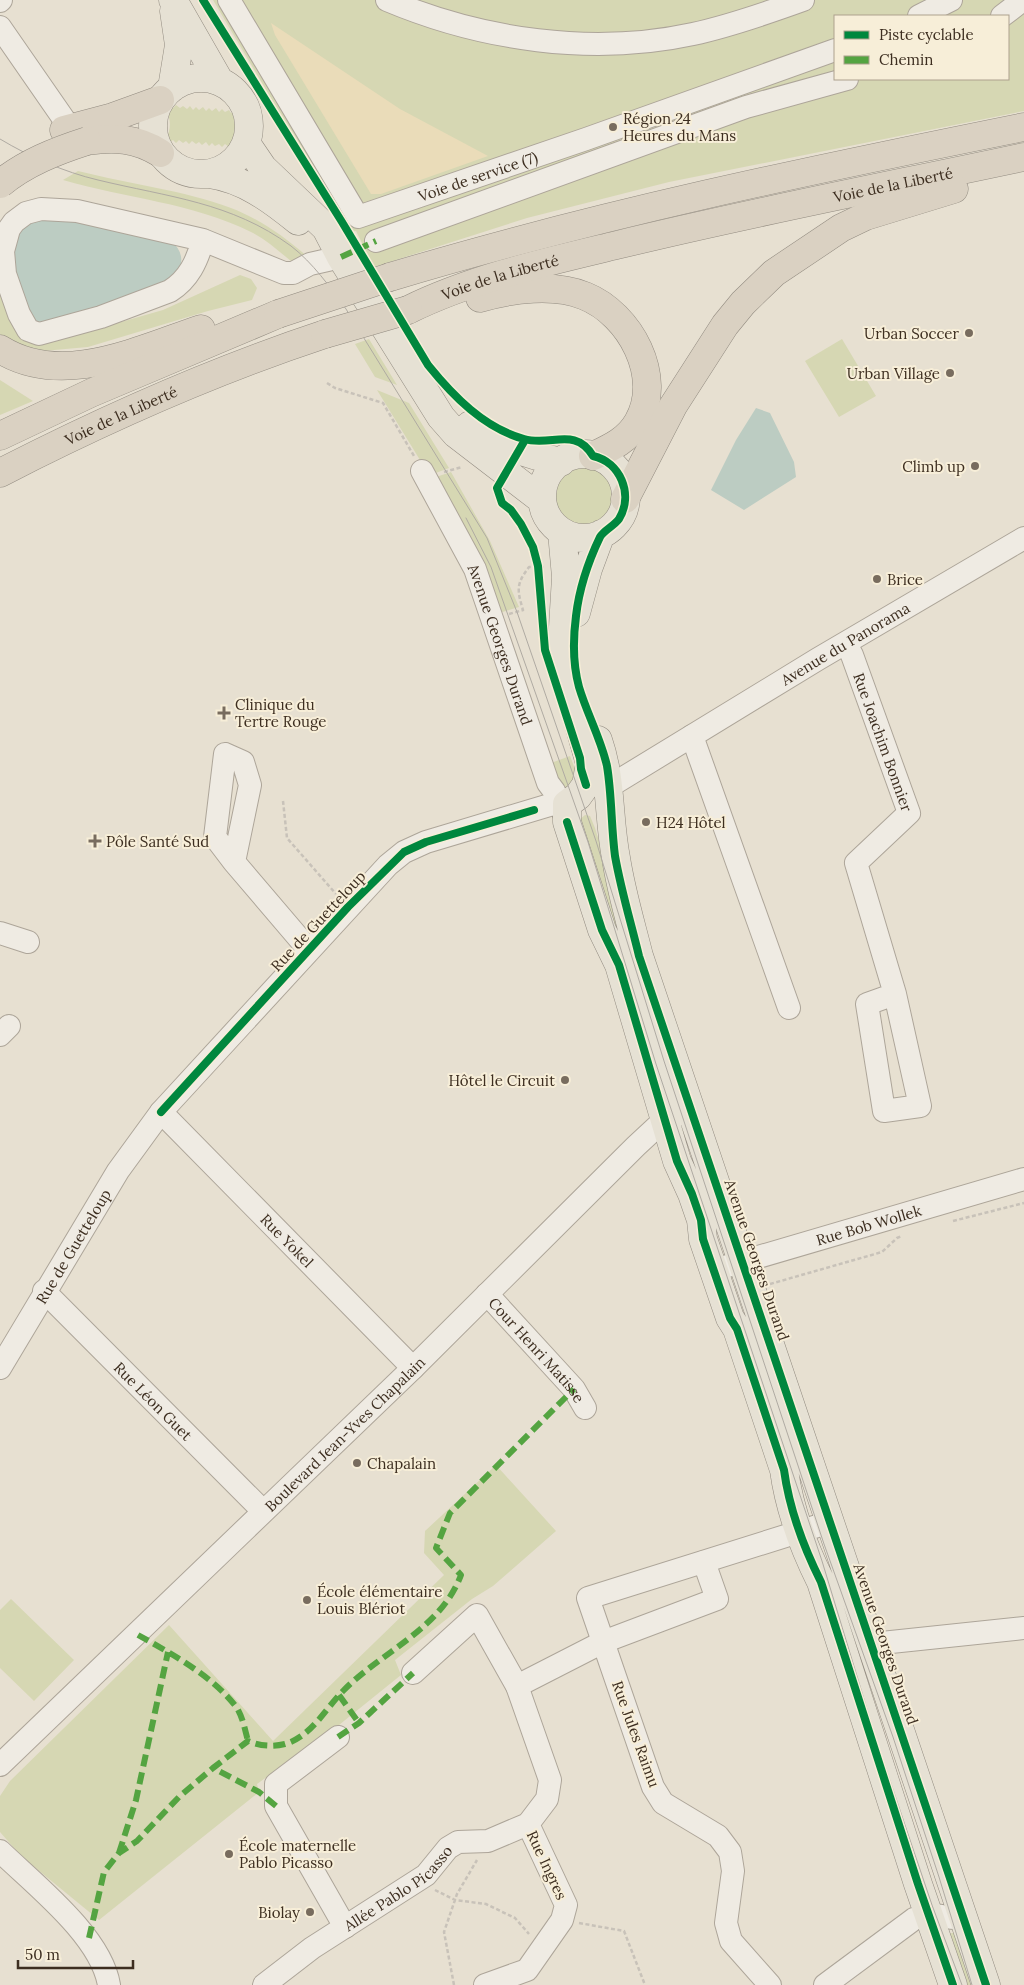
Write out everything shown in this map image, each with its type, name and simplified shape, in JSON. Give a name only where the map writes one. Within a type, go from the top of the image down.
[{"type":"highway","points":[[0,162],[34,142],[73,133],[166,94]]},
{"type":"highway","name":"Voie de la Liberté","points":[[0,436],[91,393],[278,314],[390,277],[591,221],[688,197],[1024,127]]},
{"type":"highway","points":[[73,133],[145,143],[160,153]]},
{"type":"highway","points":[[0,184],[19,170],[53,152],[73,133]]},
{"type":"highway","name":"Voie de la Liberté","points":[[0,473],[150,402],[261,355],[408,310],[439,294],[607,247],[692,226],[1024,157]]},
{"type":"highway","points":[[625,499],[673,406],[720,332],[743,303],[774,273],[841,228],[866,216],[921,198],[1024,172]]},
{"type":"highway","points":[[408,310],[446,307],[512,291],[548,289],[586,296],[612,313],[630,333],[643,362],[646,379],[645,404],[638,422],[623,439],[593,456]]},
{"type":"highway","points":[[0,349],[29,364],[52,367],[78,366],[140,350],[230,320],[278,314]]},
{"type":"main road","points":[[172,0],[220,82],[238,95],[245,108],[249,122],[246,143],[232,163],[210,174]]},
{"type":"main road","points":[[172,0],[179,45],[166,94],[154,112],[152,126],[154,140],[160,153],[182,171],[228,177],[246,184],[283,209],[341,258]]},
{"type":"main road","points":[[166,94],[195,78],[220,82]]},
{"type":"main road","points":[[246,143],[263,168],[326,228],[341,258],[441,417],[456,434],[542,500]]},
{"type":"main road","points":[[415,374],[457,415],[478,431],[520,452],[561,462]]},
{"type":"main road","points":[[577,455],[593,456],[603,460],[615,469],[623,483],[625,499],[618,520],[601,534],[579,538],[562,532],[548,517],[542,500],[546,478],[561,462],[577,455]]},
{"type":"main road","points":[[562,532],[566,577],[563,628],[564,668],[590,764],[586,785],[566,808]]},
{"type":"main road","name":"Avenue Georges Durand","points":[[601,534],[588,569],[576,616],[574,657],[579,687],[606,764],[610,786],[610,818],[616,859],[639,956],[986,1985]]},
{"type":"main road","points":[[566,808],[582,799],[594,811],[616,859]]},
{"type":"main road","name":"Avenue Georges Durand","points":[[566,808],[602,930],[619,965],[679,1167],[692,1194],[701,1220],[704,1240],[768,1423],[801,1532],[821,1582],[928,1913],[954,1985]]},
{"type":"street","name":"Voie de service (7)","points":[[229,0],[358,217],[586,139],[834,50]]},
{"type":"street","points":[[387,0],[404,7],[504,36],[551,42],[595,44],[652,41],[693,34],[803,0]]},
{"type":"street","points":[[921,15],[951,0]]},
{"type":"street","points":[[1003,15],[1023,0]]},
{"type":"street","points":[[1009,24],[1024,21]]},
{"type":"street","points":[[0,26],[73,133]]},
{"type":"street","points":[[376,241],[746,107],[843,80]]},
{"type":"street","points":[[203,240],[194,267],[177,287],[170,292],[101,317],[39,334],[28,330],[23,321],[3,262],[2,251],[9,229],[20,216],[41,208],[77,211],[203,240],[284,273],[293,274],[310,264],[341,258]]},
{"type":"street","name":"Avenue Georges Durand","points":[[425,475],[475,569],[548,783],[566,808]]},
{"type":"street","name":"Avenue du Panorama","points":[[610,786],[1024,538]]},
{"type":"street","name":"Rue Joachim Bonnier","points":[[846,644],[852,655],[909,813],[856,863],[895,994],[920,1106],[884,1111],[867,1004],[895,994]]},
{"type":"street","points":[[692,736],[789,1008]]},
{"type":"street","name":"Avenue du Panorama","points":[[597,738],[611,757],[618,759],[646,758],[668,751]]},
{"type":"street","points":[[590,764],[599,783],[610,786]]},
{"type":"street","name":"Rue de Guetteloup","points":[[0,1368],[44,1291],[118,1171],[161,1112],[348,907],[404,852],[426,842],[534,810],[566,808]]},
{"type":"street","points":[[234,862],[309,950]]},
{"type":"street","points":[[0,933],[28,942]]},
{"type":"street","name":"Boulevard Jean-Yves Chapalain","points":[[0,1765],[138,1635],[263,1511],[413,1368],[664,1120],[692,1109]]},
{"type":"street","name":"Rue Yokel","points":[[161,1112],[413,1368]]},
{"type":"street","name":"Rue Bob Wollek","points":[[714,1270],[1024,1179]]},
{"type":"street","name":"Rue Léon Guet","points":[[44,1291],[263,1511]]},
{"type":"street","name":"Cour Henri Matisse","points":[[487,1294],[574,1389],[586,1408]]},
{"type":"street","name":"Rue Jules Raimu","points":[[770,1985],[731,1941],[726,1923],[733,1871],[730,1852],[718,1836],[663,1803],[653,1787],[588,1598],[830,1522]]},
{"type":"street","points":[[517,1686],[603,1642],[717,1599],[704,1562]]},
{"type":"street","name":"Allée Pablo Picasso","points":[[264,1985],[312,1948],[426,1875],[453,1845],[458,1842],[488,1841],[528,1824],[547,1799],[550,1780],[517,1686],[477,1615],[413,1673]]},
{"type":"street","points":[[872,1644],[1024,1628]]},
{"type":"street","points":[[338,1737],[276,1784],[276,1806],[344,1927]]},
{"type":"street","name":"Rue Ingres","points":[[485,1985],[527,1970],[562,1920],[566,1905],[528,1824]]},
{"type":"street","points":[[0,1851],[89,1938],[103,1967],[109,1985]]},
{"type":"street","points":[[825,1985],[914,1919],[928,1913],[952,1919],[964,1918]]},
{"type":"path","points":[[328,383],[334,388],[384,403],[425,475],[467,467]]},
{"type":"path","points":[[535,557],[538,566],[538,576]]},
{"type":"path","points":[[502,616],[523,610],[517,590],[529,567],[538,566]]},
{"type":"path","points":[[283,801],[287,838],[348,907]]},
{"type":"path","points":[[952,1221],[1024,1203]]},
{"type":"path","points":[[752,1289],[882,1252],[897,1238],[906,1235]]},
{"type":"path","points":[[454,1985],[444,1932],[455,1900],[488,1841]]},
{"type":"path","points":[[411,1886],[433,1889],[455,1900],[486,1904],[515,1918],[542,1948]]},
{"type":"path","points":[[562,1920],[624,1931],[645,1985]]},
{"type":"green space","name":"Région 24 Heures du Mans","points":[[213,0],[1024,0],[1024,111],[669,182],[527,218],[374,267],[356,231],[350,232]]},
{"type":"green space","points":[[171,105],[173,108],[176,105],[187,109],[190,106],[193,110],[196,107],[199,110],[203,107],[206,111],[209,108],[212,111],[216,108],[219,112],[222,109],[225,112],[229,110],[231,113],[233,112],[236,132],[229,147],[225,144],[222,147],[219,144],[215,146],[212,143],[209,146],[206,142],[202,145],[199,142],[196,144],[192,141],[189,144],[186,141],[183,143],[179,140],[176,143],[173,140],[170,142],[171,147],[166,138],[170,125],[167,113]]},
{"type":"green space","points":[[78,171],[175,192],[231,208],[272,230],[309,258],[298,266],[258,236],[229,222],[206,214],[63,180]]},
{"type":"green space","points":[[240,275],[251,279],[257,288],[252,300],[208,311],[88,347],[32,352],[15,347],[0,334],[0,286],[79,334],[163,310]]},
{"type":"green space","points":[[369,339],[397,385],[375,377],[355,344]]},
{"type":"green space","points":[[842,339],[876,396],[839,417],[805,361]]},
{"type":"green space","points":[[0,380],[33,401],[0,415]]},
{"type":"green space","points":[[377,390],[409,403],[449,468],[433,474],[428,473]]},
{"type":"green space","points":[[583,465],[596,468],[606,475],[613,485],[616,498],[613,511],[606,521],[596,528],[583,531],[570,528],[560,521],[553,511],[550,498],[553,485],[560,475],[570,468]]},
{"type":"green space","points":[[451,472],[490,541],[519,607],[499,613],[436,477]]},
{"type":"green space","points":[[570,756],[577,774],[569,785],[562,790],[551,763]]},
{"type":"green space","points":[[585,815],[590,816],[595,828],[680,1101],[667,1106],[579,820]]},
{"type":"green space","points":[[496,1465],[556,1531],[493,1586],[472,1599],[395,1660],[401,1675],[339,1725],[257,1784],[259,1792],[99,1920],[21,1856],[0,1832],[0,1796],[10,1781],[169,1625],[273,1741],[444,1575],[424,1553],[425,1531]]},
{"type":"green space","points":[[11,1599],[74,1660],[34,1701],[0,1668],[0,1610]]},
{"type":"green space","points":[[958,1931],[975,1985],[959,1985],[943,1936]]},
{"type":"sand","points":[[271,23],[400,109],[488,156],[381,194],[371,194],[275,35]]},
{"type":"shaded area","points":[[46,214],[171,240],[178,249],[181,258],[178,273],[175,279],[35,329],[15,294],[10,235]]},
{"type":"shaded area","points":[[756,408],[770,413],[794,462],[796,477],[744,510],[711,490],[736,440]]},
{"type":"tram line","points":[[0,139],[35,158],[73,173],[222,210],[268,231],[291,246],[314,268],[346,309],[487,538],[517,612],[596,841],[664,1061],[824,1544],[893,1737],[972,1985]]},
{"type":"tram line","points":[[466,518],[491,567],[588,842],[656,1064],[822,1561],[877,1742],[932,1905],[962,1985]]},
{"type":"marked path","points":[[341,257],[376,241]]},
{"type":"marked path","points":[[276,1806],[259,1792],[213,1768],[248,1741],[275,1746],[285,1744],[303,1735],[336,1698],[358,1677],[425,1625],[452,1594],[461,1575],[436,1548],[450,1513],[574,1389]]},
{"type":"marked path","points":[[138,1635],[191,1667],[227,1696],[237,1708],[248,1741]]},
{"type":"marked path","points":[[119,1853],[136,1800],[168,1652]]},
{"type":"marked path","points":[[338,1737],[359,1723],[413,1673]]},
{"type":"marked path","points":[[339,1695],[359,1723]]},
{"type":"marked path","points":[[89,1938],[104,1872],[119,1853],[137,1841],[179,1797],[213,1768]]},
{"type":"cycle path","points":[[203,0],[342,222],[428,365],[438,377],[470,409],[496,427],[509,434],[534,441],[562,439],[578,442],[586,447],[593,456],[611,465],[622,480],[625,499],[623,509],[619,519],[600,537],[588,565],[577,606],[574,643],[579,687],[607,766],[615,856],[623,894],[639,956],[986,1985]]},
{"type":"cycle path","points":[[525,440],[497,488],[502,503],[511,510],[521,524],[533,547],[538,566],[545,650],[580,758],[586,785]]},
{"type":"cycle path","points":[[161,1112],[348,907],[404,852],[426,842],[534,810]]},
{"type":"cycle path","points":[[567,822],[602,930],[619,965],[677,1161],[701,1220],[703,1239],[730,1318],[737,1329],[784,1470],[798,1527],[821,1582],[918,1884],[953,1985]]},
{"type":"place","name":"Région 24 Heures du Mans","points":[[613,127]]},
{"type":"place","name":"Urban Soccer","points":[[969,333]]},
{"type":"place","name":"Urban Village","points":[[950,373]]},
{"type":"place","name":"Climb up","points":[[975,466]]},
{"type":"place","name":"Brice","points":[[877,579]]},
{"type":"place","name":"Clinique du Tertre Rouge","points":[[224,713]]},
{"type":"place","name":"H24 Hôtel","points":[[646,822]]},
{"type":"place","name":"Pôle Santé Sud","points":[[95,841]]},
{"type":"place","name":"Hôtel le Circuit","points":[[565,1080]]},
{"type":"place","name":"Chapalain","points":[[357,1463]]},
{"type":"place","name":"École élémentaire Louis Blériot","points":[[307,1600]]},
{"type":"place","name":"École maternelle Pablo Picasso","points":[[229,1854]]},
{"type":"place","name":"Biolay","points":[[310,1912]]}]
